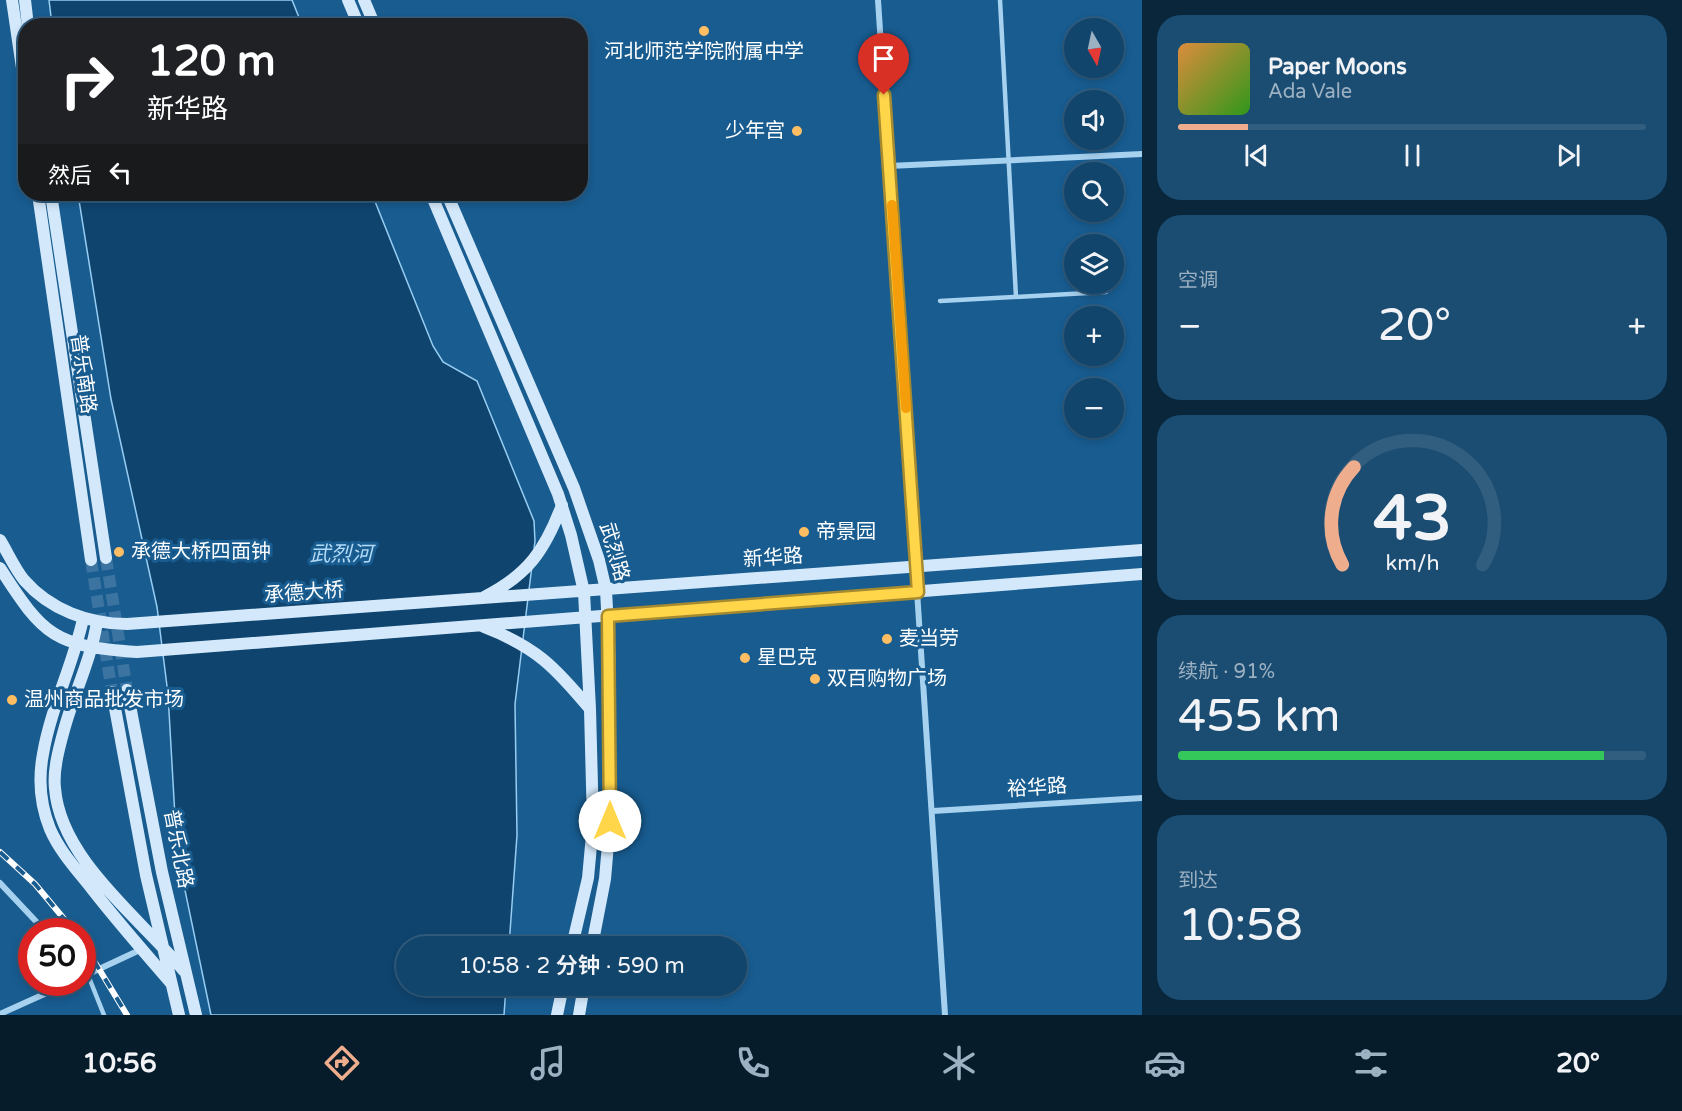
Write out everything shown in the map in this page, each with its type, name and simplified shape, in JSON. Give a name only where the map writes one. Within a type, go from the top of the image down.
[{"type":"main road","points":[[12,0],[18,41]]},
{"type":"main road","points":[[25,0],[27,18]]},
{"type":"main road","points":[[348,0],[356,18]]},
{"type":"main road","points":[[364,0],[372,18]]},
{"type":"main road","name":"普乐南路","points":[[39,201],[91,560]]},
{"type":"main road","name":"普乐南路","points":[[52,201],[106,558]]},
{"type":"main road","name":"武烈路","points":[[434,201],[562,505],[584,592],[593,824],[588,878],[574,936]]},
{"type":"main road","name":"武烈路","points":[[450,201],[574,488],[599,560],[606,590],[610,821],[605,879],[594,936]]},
{"type":"main road","points":[[478,600],[505,586],[537,559],[552,531],[562,505]]},
{"type":"main road","name":"承德大桥","points":[[0,540],[24,580],[52,605],[83,619],[97,622],[133,624],[478,600]]},
{"type":"main road","name":"新华路","points":[[478,600],[1142,550]]},
{"type":"main road","points":[[0,568],[34,620],[58,638],[93,649],[137,652],[1142,574]]},
{"type":"main road","points":[[83,619],[77,644],[54,705],[43,752],[39,784],[42,803],[50,829],[65,855],[171,983]]},
{"type":"main road","points":[[97,622],[93,649],[64,729],[55,774],[57,803],[76,850],[184,971]]},
{"type":"main road","points":[[480,626],[517,640],[543,657],[590,709]]},
{"type":"main road","name":"普乐北路","points":[[127,690],[162,872],[196,1015]]},
{"type":"main road","name":"普乐北路","points":[[112,692],[146,876],[179,1015]]},
{"type":"main road","points":[[557,1015],[561,996]]},
{"type":"main road","points":[[579,1015],[582,996]]},
{"type":"street","points":[[878,0],[945,1015]]},
{"type":"street","points":[[889,166],[1142,154]]},
{"type":"street","name":"裕华路","points":[[933,812],[1142,798]]},
{"type":"street","points":[[0,883],[33,918]]},
{"type":"street","points":[[96,971],[142,949]]},
{"type":"street","points":[[0,1014],[40,996]]},
{"type":"lane","points":[[1000,0],[1016,297]]},
{"type":"lane","points":[[940,301],[1070,294]]},
{"type":"lane","points":[[95,996],[104,1015]]},
{"type":"water","points":[[49,0],[292,0],[299,18],[51,18]]},
{"type":"water","name":"武烈河","points":[[79,201],[375,201],[433,346],[443,362],[477,381],[534,521],[535,541],[515,704],[517,835],[510,936],[396,936],[396,996],[505,996],[504,1015],[211,1015],[177,852],[168,694],[157,607],[111,399]]},
{"type":"tunnel","points":[[106,558],[127,690]]},
{"type":"tunnel","points":[[91,560],[112,692]]},
{"type":"railway","points":[[0,852],[35,884],[63,918]]},
{"type":"railway","points":[[96,964],[127,1015]]},
{"type":"slow traffic","points":[[892,205],[906,408]]},
{"type":"place","name":"河北师范学院附属中学","points":[[704,31]]},
{"type":"place","name":"少年宫","points":[[797,131]]},
{"type":"place","name":"帝景园","points":[[804,532]]},
{"type":"place","name":"承德大桥四面钟","points":[[119,552]]},
{"type":"place","name":"麦当劳","points":[[887,639]]},
{"type":"place","name":"星巴克","points":[[745,658]]},
{"type":"place","name":"双百购物广场","points":[[815,679]]},
{"type":"place","name":"温州商品批发市场","points":[[12,700]]},
{"type":"route","points":[[610,821],[608,616],[918,592],[884,95]]}]
